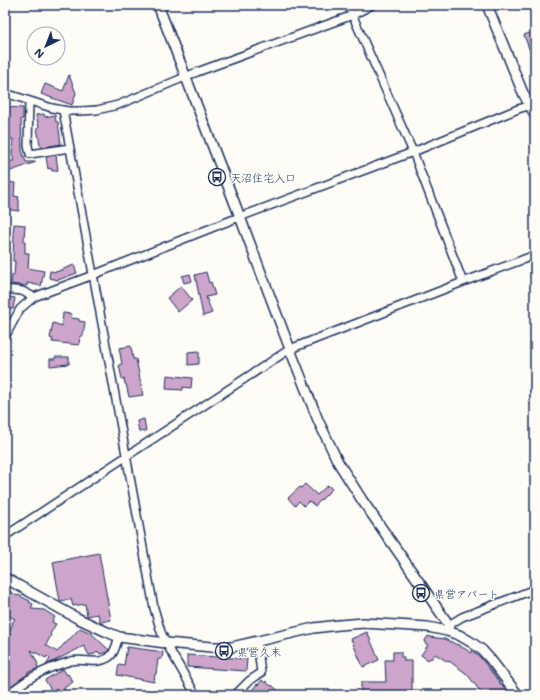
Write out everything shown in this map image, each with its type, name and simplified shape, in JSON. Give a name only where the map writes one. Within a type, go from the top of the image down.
[{"type":"street","points":[[158,5],[290,349],[318,420],[338,462],[448,628],[482,650],[518,695]]},
{"type":"street","points":[[348,5],[413,152],[463,282]]},
{"type":"street","points":[[5,93],[63,110],[97,110],[118,105],[186,77],[353,15],[372,5]]},
{"type":"street","points":[[487,5],[523,94],[532,105],[535,115]]},
{"type":"street","points":[[29,101],[28,146],[30,154],[70,148]]},
{"type":"street","points":[[5,337],[20,309],[34,297],[532,105]]},
{"type":"street","points":[[63,110],[154,608],[160,632],[192,690],[192,695]]},
{"type":"street","points":[[5,536],[290,349],[535,255]]},
{"type":"street","points":[[5,289],[22,291],[34,297]]},
{"type":"street","points":[[5,578],[77,618],[119,637],[212,647],[232,646],[314,628],[364,623],[448,628],[462,617],[535,589]]},
{"type":"street","points":[[6,695],[35,676],[70,661],[82,660],[92,662],[108,658],[113,652],[119,637]]},
{"type":"street","points":[[234,695],[249,680],[261,673],[257,641]]},
{"type":"building","points":[[535,31],[535,62],[534,62],[524,35]]},
{"type":"building","points":[[69,75],[76,93],[72,105],[41,94],[45,84],[63,91]]},
{"type":"building","points":[[5,107],[23,108],[23,119],[21,119],[22,151],[26,162],[36,162],[5,173],[5,161],[14,161],[12,154],[13,139],[5,139]]},
{"type":"building","points":[[44,114],[45,117],[55,115],[56,122],[58,122],[61,144],[44,147],[40,145],[37,128],[39,127],[36,115]]},
{"type":"building","points":[[56,155],[58,170],[52,171],[51,168],[48,169],[46,157]]},
{"type":"building","points":[[5,182],[15,183],[14,196],[19,197],[19,211],[11,210],[11,208],[5,208]]},
{"type":"building","points":[[14,224],[25,225],[24,242],[25,253],[29,253],[28,268],[44,271],[41,286],[27,283],[27,286],[11,284],[12,275],[14,276],[15,261],[13,261]]},
{"type":"building","points":[[74,265],[77,273],[58,280],[49,278],[50,271],[56,272]]},
{"type":"building","points":[[206,272],[209,283],[211,282],[215,295],[206,297],[212,313],[203,316],[195,275]]},
{"type":"building","points":[[190,274],[192,281],[184,283],[182,276]]},
{"type":"building","points":[[181,286],[192,300],[178,312],[167,298]]},
{"type":"building","points":[[6,296],[15,298],[13,309],[5,308]]},
{"type":"building","points":[[63,313],[72,314],[71,318],[79,319],[79,321],[85,322],[83,336],[80,336],[79,345],[52,342],[53,339],[50,338],[53,323],[62,326]]},
{"type":"building","points":[[131,346],[133,359],[136,359],[143,395],[129,397],[126,384],[124,379],[122,379],[119,365],[122,364],[119,348]]},
{"type":"building","points":[[199,351],[199,364],[188,365],[188,352]]},
{"type":"building","points":[[55,357],[69,357],[69,364],[50,366],[50,359],[55,359]]},
{"type":"building","points":[[167,375],[192,378],[191,388],[183,387],[183,390],[166,389]]},
{"type":"building","points":[[144,419],[146,431],[139,432],[137,421]]},
{"type":"building","points":[[305,484],[317,495],[328,485],[332,489],[315,506],[309,501],[304,506],[299,501],[295,506],[288,498]]},
{"type":"building","points":[[99,553],[111,620],[100,622],[98,614],[87,616],[85,604],[73,606],[71,599],[60,601],[53,562]]},
{"type":"building","points":[[5,588],[17,596],[18,595],[30,601],[29,602],[33,604],[31,609],[44,610],[55,617],[52,622],[56,624],[46,645],[57,652],[80,628],[91,633],[109,650],[100,654],[98,651],[95,654],[89,655],[84,646],[46,665],[50,659],[47,656],[46,658],[31,650],[38,664],[38,668],[27,673],[28,674],[8,688],[5,682],[5,638],[15,619],[5,614]]},
{"type":"building","points":[[367,632],[379,660],[363,667],[351,639]]},
{"type":"building","points":[[428,636],[445,639],[457,644],[471,653],[472,651],[481,658],[509,695],[483,695],[467,674],[449,661],[448,662],[435,654],[428,660],[421,655],[428,645],[424,642]]},
{"type":"building","points":[[127,647],[163,652],[162,659],[158,659],[154,682],[117,675],[119,664],[124,665]]},
{"type":"building","points":[[393,652],[401,652],[401,657],[404,657],[404,661],[412,661],[412,692],[409,692],[409,695],[361,694],[361,682],[386,682],[385,660],[393,660]]},
{"type":"building","points":[[187,655],[247,659],[246,671],[187,667]]},
{"type":"building","points":[[63,669],[73,682],[64,688],[67,695],[54,695],[45,680]]},
{"type":"building","points":[[262,680],[273,686],[283,695],[248,695]]},
{"type":"place","name":"天沼住宅入口","points":[[217,177]]},
{"type":"place","name":"県営アパート","points":[[421,593]]},
{"type":"place","name":"県営久末","points":[[224,651]]}]
